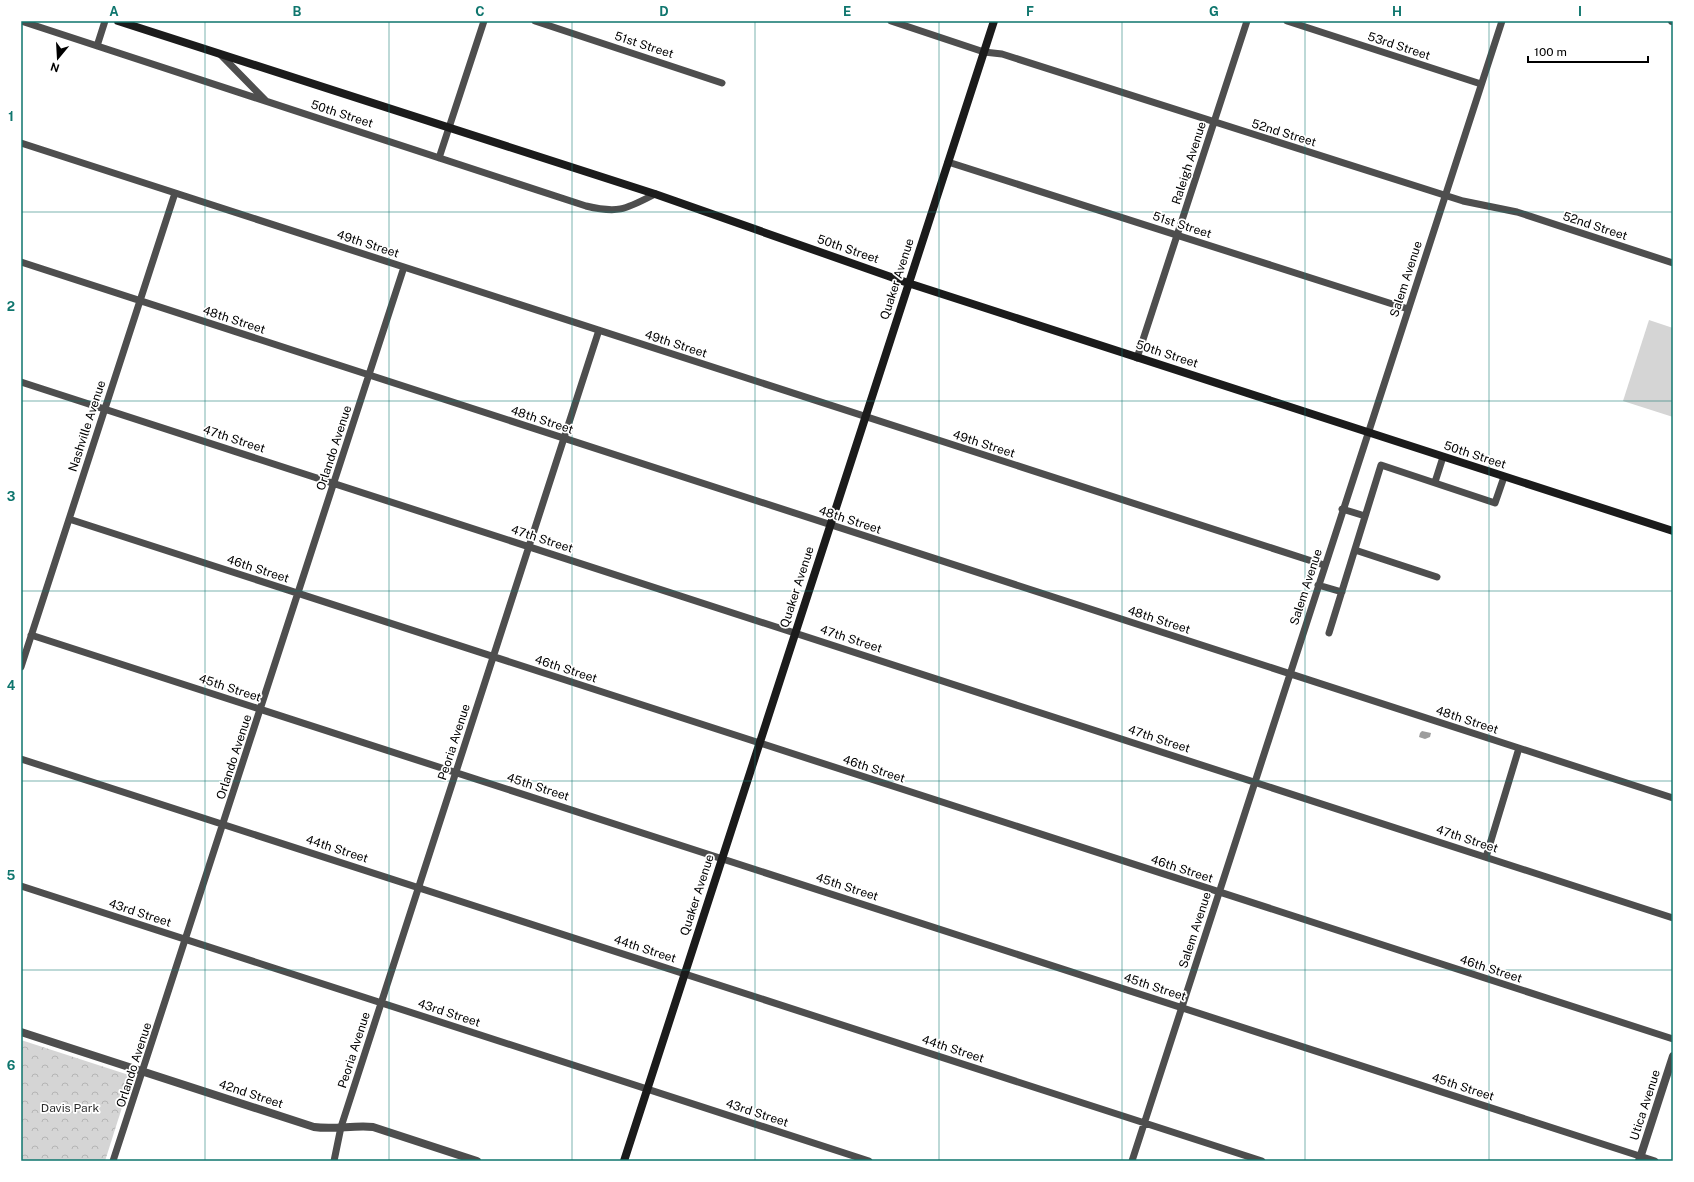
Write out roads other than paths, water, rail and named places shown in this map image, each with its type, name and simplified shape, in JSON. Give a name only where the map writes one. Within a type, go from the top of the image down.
[{"type":"main road","name":"50th Street","points":[[118,21],[655,194],[908,283],[1673,531]]},
{"type":"main road","name":"Quaker Avenue","points":[[624,1161],[994,21]]},
{"type":"street","name":"50th Street","points":[[21,21],[586,206],[605,210],[618,210],[630,207],[655,194]]},
{"type":"street","points":[[40,21],[48,30]]},
{"type":"street","points":[[97,46],[105,21]]},
{"type":"street","points":[[439,158],[484,21]]},
{"type":"street","name":"51st Street","points":[[535,21],[722,83]]},
{"type":"street","name":"52nd Street","points":[[890,21],[984,52],[1002,54],[1214,123],[1463,201],[1519,213],[1673,263]]},
{"type":"street","name":"Raleigh Avenue","points":[[1137,358],[1247,21]]},
{"type":"street","name":"53rd Street","points":[[1287,21],[1481,84]]},
{"type":"street","name":"Salem Avenue","points":[[1132,1161],[1324,565],[1502,21]]},
{"type":"street","points":[[222,55],[268,103]]},
{"type":"street","name":"49th Street","points":[[21,143],[1324,565]]},
{"type":"street","name":"51st Street","points":[[948,162],[1408,309]]},
{"type":"street","name":"Nashville Avenue","points":[[21,667],[175,193]]},
{"type":"street","name":"48th Street","points":[[21,262],[1673,798]]},
{"type":"street","name":"Orlando Avenue","points":[[113,1161],[224,824],[404,267]]},
{"type":"street","name":"Peoria Avenue","points":[[334,1161],[341,1127],[455,772],[494,657],[598,330]]},
{"type":"street","name":"47th Street","points":[[21,382],[1673,918]]},
{"type":"street","points":[[1435,482],[1443,457]]},
{"type":"street","points":[[1329,634],[1381,465],[1495,503],[1504,477]]},
{"type":"street","points":[[1342,510],[1365,516]]},
{"type":"street","name":"46th Street","points":[[69,519],[1673,1039]]},
{"type":"street","points":[[1355,550],[1437,577]]},
{"type":"street","points":[[1318,584],[1342,592]]},
{"type":"street","name":"45th Street","points":[[31,635],[1182,1007],[1640,1159],[1655,1161]]},
{"type":"street","points":[[1486,857],[1519,748]]},
{"type":"street","name":"44th Street","points":[[21,759],[1262,1161]]},
{"type":"street","name":"43rd Street","points":[[21,886],[870,1161]]},
{"type":"street","name":"42nd Street","points":[[21,1032],[314,1127],[326,1129],[358,1126],[373,1127],[477,1161]]},
{"type":"street","name":"Utica Avenue","points":[[1640,1159],[1673,1056]]},
{"type":"water","points":[[1422,731],[1431,733],[1430,737],[1425,739],[1419,737]]},
{"type":"park label","name":"Davis Park","points":[[70,1108]]}]
